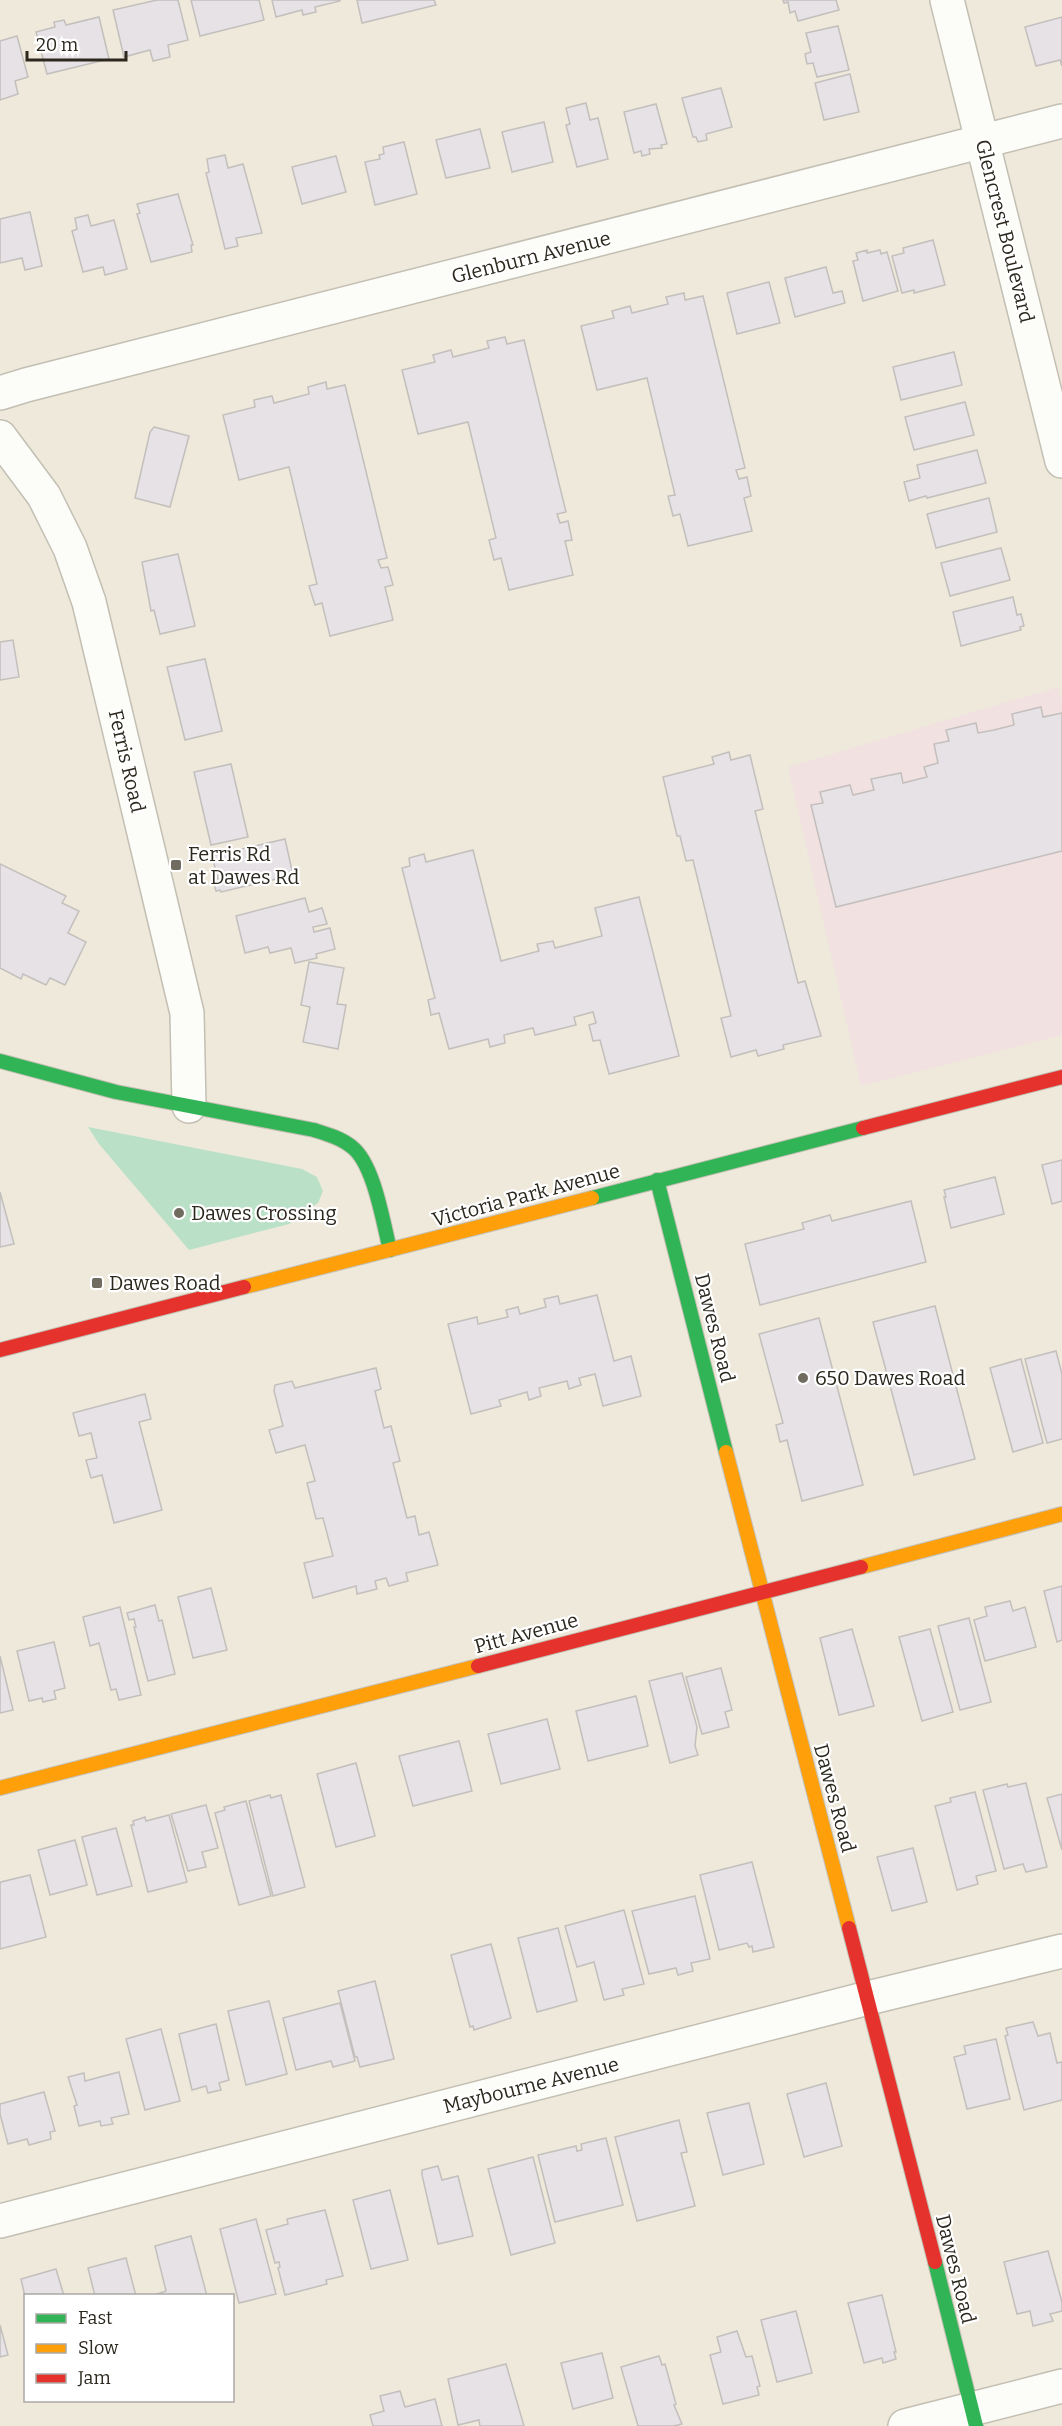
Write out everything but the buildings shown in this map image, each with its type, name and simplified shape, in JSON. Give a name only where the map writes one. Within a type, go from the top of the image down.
[{"type":"street","name":"Glencrest Boulevard","points":[[947,0],[1062,461]]},
{"type":"street","name":"Glenburn Avenue","points":[[0,393],[1062,121]]},
{"type":"street","name":"Ferris Road","points":[[0,437],[44,496],[70,548],[89,602],[187,1013],[189,1106]]},
{"type":"street","points":[[0,1061],[53,1078],[314,1130],[347,1143],[364,1159],[372,1174],[390,1250]]},
{"type":"street","name":"Victoria Park Avenue","points":[[0,1350],[1062,1077]]},
{"type":"street","name":"Dawes Road","points":[[657,1180],[760,1594],[868,1998],[974,2417]]},
{"type":"street","name":"Pitt Avenue","points":[[0,1788],[615,1629],[760,1594],[1062,1514]]},
{"type":"street","name":"Maybourne Avenue","points":[[0,2221],[868,1998],[1062,1951]]},
{"type":"street","points":[[905,2426],[974,2417],[1062,2386]]},
{"type":"shaded area","points":[[1058,687],[1062,701],[1062,1035],[861,1086],[788,767]]},
{"type":"green space","points":[[88,1127],[302,1169],[317,1177],[323,1191],[318,1203],[289,1224],[189,1250],[99,1144]]},
{"type":"traffic: fast","points":[[0,1061],[116,1092],[314,1130],[339,1139],[352,1147],[366,1166],[377,1194],[390,1250]]},
{"type":"traffic: fast","points":[[592,1198],[863,1128]]},
{"type":"traffic: fast","points":[[657,1180],[726,1452]]},
{"type":"traffic: fast","points":[[935,2262],[976,2426]]},
{"type":"traffic: slow","points":[[244,1287],[592,1198]]},
{"type":"traffic: slow","points":[[726,1452],[849,1928]]},
{"type":"traffic: slow","points":[[861,1567],[1062,1514]]},
{"type":"traffic: slow","points":[[0,1788],[478,1666]]},
{"type":"traffic: jam","points":[[863,1128],[1062,1077]]},
{"type":"traffic: jam","points":[[0,1350],[244,1287]]},
{"type":"traffic: jam","points":[[478,1666],[861,1567]]},
{"type":"traffic: jam","points":[[849,1928],[935,2262]]},
{"type":"place","name":"Ferris Rd at Dawes Rd","points":[[176,865]]},
{"type":"place","name":"Dawes Crossing","points":[[179,1213]]},
{"type":"place","name":"Dawes Road","points":[[97,1283]]},
{"type":"place","name":"650 Dawes Road","points":[[803,1378]]}]
